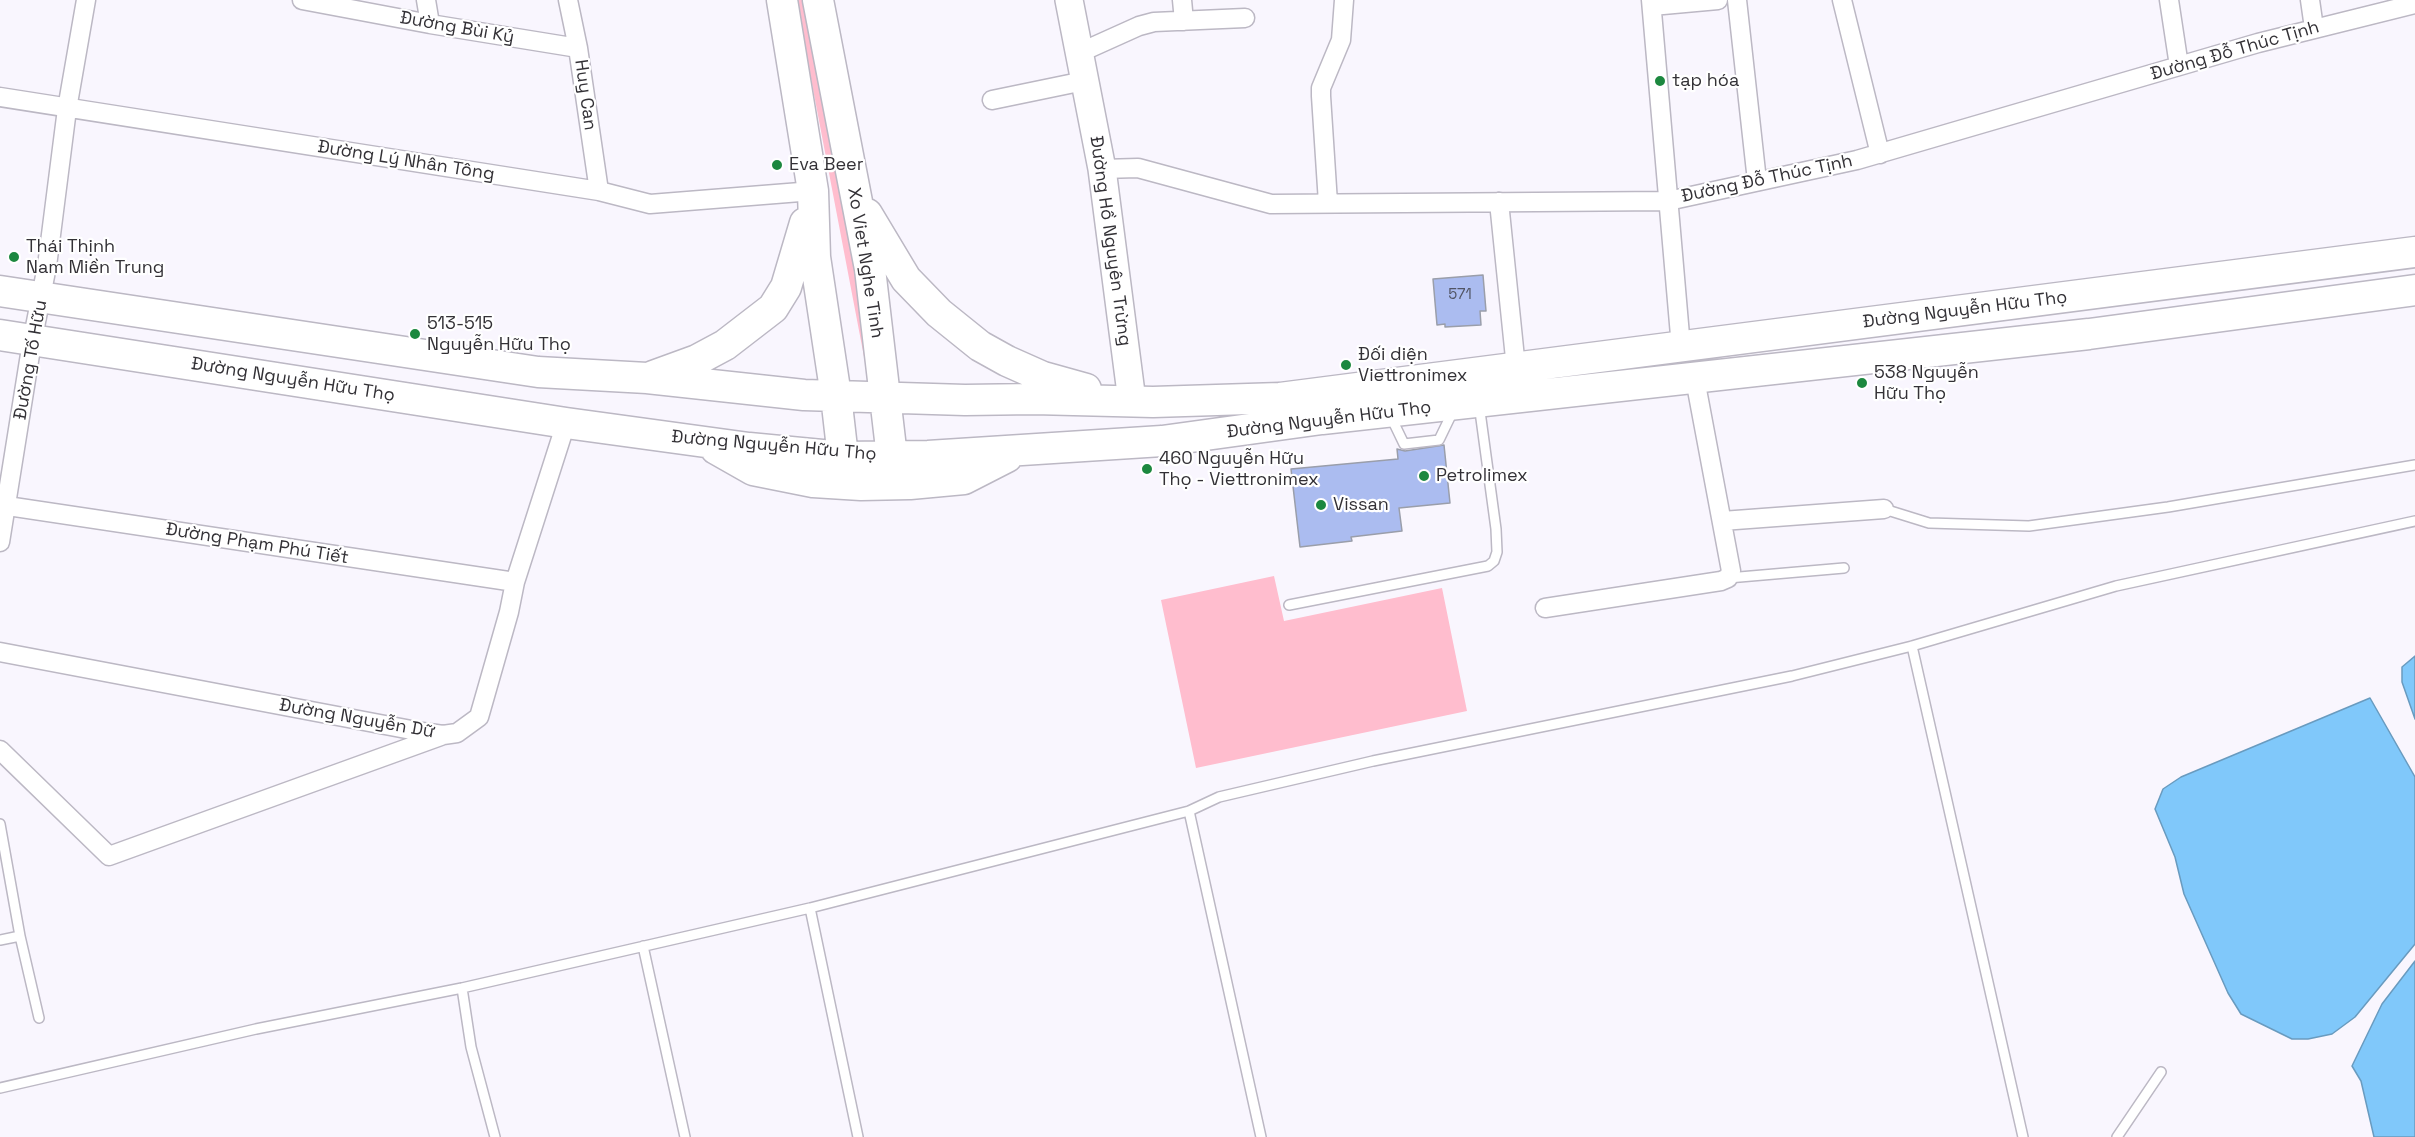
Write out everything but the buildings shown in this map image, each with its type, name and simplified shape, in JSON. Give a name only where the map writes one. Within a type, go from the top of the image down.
[{"type":"main road","points":[[782,0],[813,191],[815,257],[837,396],[843,457]]},
{"type":"main road","name":"Xo Viet Nghe Tinh","points":[[818,0],[870,269],[892,457]]},
{"type":"main road","points":[[854,189],[906,279],[939,313],[980,346],[1043,377],[1132,401]]},
{"type":"main road","points":[[646,378],[697,360],[725,345],[773,308],[786,287],[813,191]]},
{"type":"main road","name":"Đường Nguyễn Hữu Thọ","points":[[0,291],[538,372],[646,378],[804,395],[885,398],[1233,401],[1280,398],[2415,252]]},
{"type":"main road","name":"Đường Nguyễn Hữu Thọ","points":[[0,335],[32,342],[703,442],[843,457],[892,457],[1016,452],[1162,441],[1388,412],[2089,334],[2415,290]]},
{"type":"main road","points":[[703,442],[753,470],[813,482],[861,484],[910,484],[964,478],[1016,452]]},
{"type":"street","name":"Đường Tố Hữu","points":[[0,542],[4,505],[42,297],[67,109],[86,0]]},
{"type":"street","name":"Đường Bùi Kỷ","points":[[302,0],[578,48]]},
{"type":"street","points":[[426,0],[430,24]]},
{"type":"street","name":"Huy Can","points":[[568,0],[578,48],[598,191]]},
{"type":"street","name":"Đường Hồ Nguyên Trừng","points":[[1068,0],[1102,170],[1132,401]]},
{"type":"street","points":[[1182,0],[1184,21]]},
{"type":"street","points":[[1328,203],[1320,96],[1321,88],[1341,40],[1344,0]]},
{"type":"street","points":[[1681,347],[1651,3],[1718,0]]},
{"type":"street","points":[[1737,0],[1757,181]]},
{"type":"street","points":[[1842,0],[1880,154]]},
{"type":"street","points":[[2169,0],[2179,66]]},
{"type":"street","points":[[2310,0],[2314,28]]},
{"type":"street","name":"Đường Đỗ Thúc Tịnh","points":[[1102,170],[1138,168],[1271,204],[1668,201],[1880,154],[2314,28],[2415,4]]},
{"type":"street","points":[[1079,53],[1139,26],[1154,22],[1245,18]]},
{"type":"street","points":[[992,100],[1084,81]]},
{"type":"street","name":"Đường Lý Nhân Tông","points":[[0,97],[598,191],[650,204],[813,191]]},
{"type":"street","points":[[1499,202],[1516,368]]},
{"type":"street","points":[[1545,608],[1721,581],[1728,578],[1731,571],[1695,379]]},
{"type":"street","name":"Đường Nguyễn Dữ","points":[[0,652],[443,735],[457,733],[479,717],[509,612],[515,582],[566,423]]},
{"type":"street","name":"Đường Phạm Phú Tiết","points":[[4,505],[515,582]]},
{"type":"street","points":[[1722,521],[1884,509]]},
{"type":"street","points":[[0,750],[109,856],[443,735]]},
{"type":"lane","points":[[1288,605],[1488,566],[1494,561],[1497,552],[1496,529],[1467,404]]},
{"type":"lane","points":[[1884,509],[1929,523],[2029,526],[2168,507],[2415,465]]},
{"type":"lane","points":[[0,1088],[256,1029],[462,988],[810,908],[1189,811],[1218,797],[1373,761],[1792,676],[1912,646],[2116,586],[2415,521]]},
{"type":"lane","points":[[1728,578],[1844,568]]},
{"type":"lane","points":[[1912,646],[2023,1137]]},
{"type":"lane","points":[[1189,811],[1261,1137]]},
{"type":"lane","points":[[0,824],[20,936],[39,1018]]},
{"type":"lane","points":[[810,908],[858,1137]]},
{"type":"lane","points":[[0,940],[20,936]]},
{"type":"lane","points":[[643,946],[685,1137]]},
{"type":"lane","points":[[462,988],[471,1047],[495,1137]]},
{"type":"lane","points":[[2117,1137],[2161,1072]]},
{"type":"shaded area","points":[[796,0],[805,0],[857,263],[870,361],[865,362]]},
{"type":"shaded area","points":[[1274,576],[1284,621],[1442,588],[1467,711],[1196,768],[1161,600]]},
{"type":"water","points":[[2415,656],[2415,719],[2402,682],[2402,667]]},
{"type":"water","points":[[2370,698],[2415,777],[2415,944],[2355,1017],[2332,1034],[2308,1039],[2292,1039],[2241,1014],[2228,993],[2184,894],[2175,857],[2155,809],[2163,789],[2181,777]]},
{"type":"water","points":[[2415,961],[2415,1137],[2374,1137],[2361,1081],[2352,1066],[2382,1004]]},
{"type":"place","name":"tạp hóa","points":[[1660,81]]},
{"type":"place","name":"Eva Beer","points":[[777,165]]},
{"type":"place","name":"Thái Thịnh Nam Miền Trung","points":[[14,257]]},
{"type":"place","name":"513-515 Nguyễn Hữu Thọ","points":[[415,334]]},
{"type":"place","name":"Đối diện Viettronimex","points":[[1346,365]]},
{"type":"place","name":"538 Nguyễn Hữu Thọ","points":[[1862,383]]},
{"type":"place","name":"460 Nguyễn Hữu Thọ - Viettronimex","points":[[1147,469]]},
{"type":"place","name":"Petrolimex","points":[[1424,476]]},
{"type":"place","name":"Vissan","points":[[1321,505]]}]
